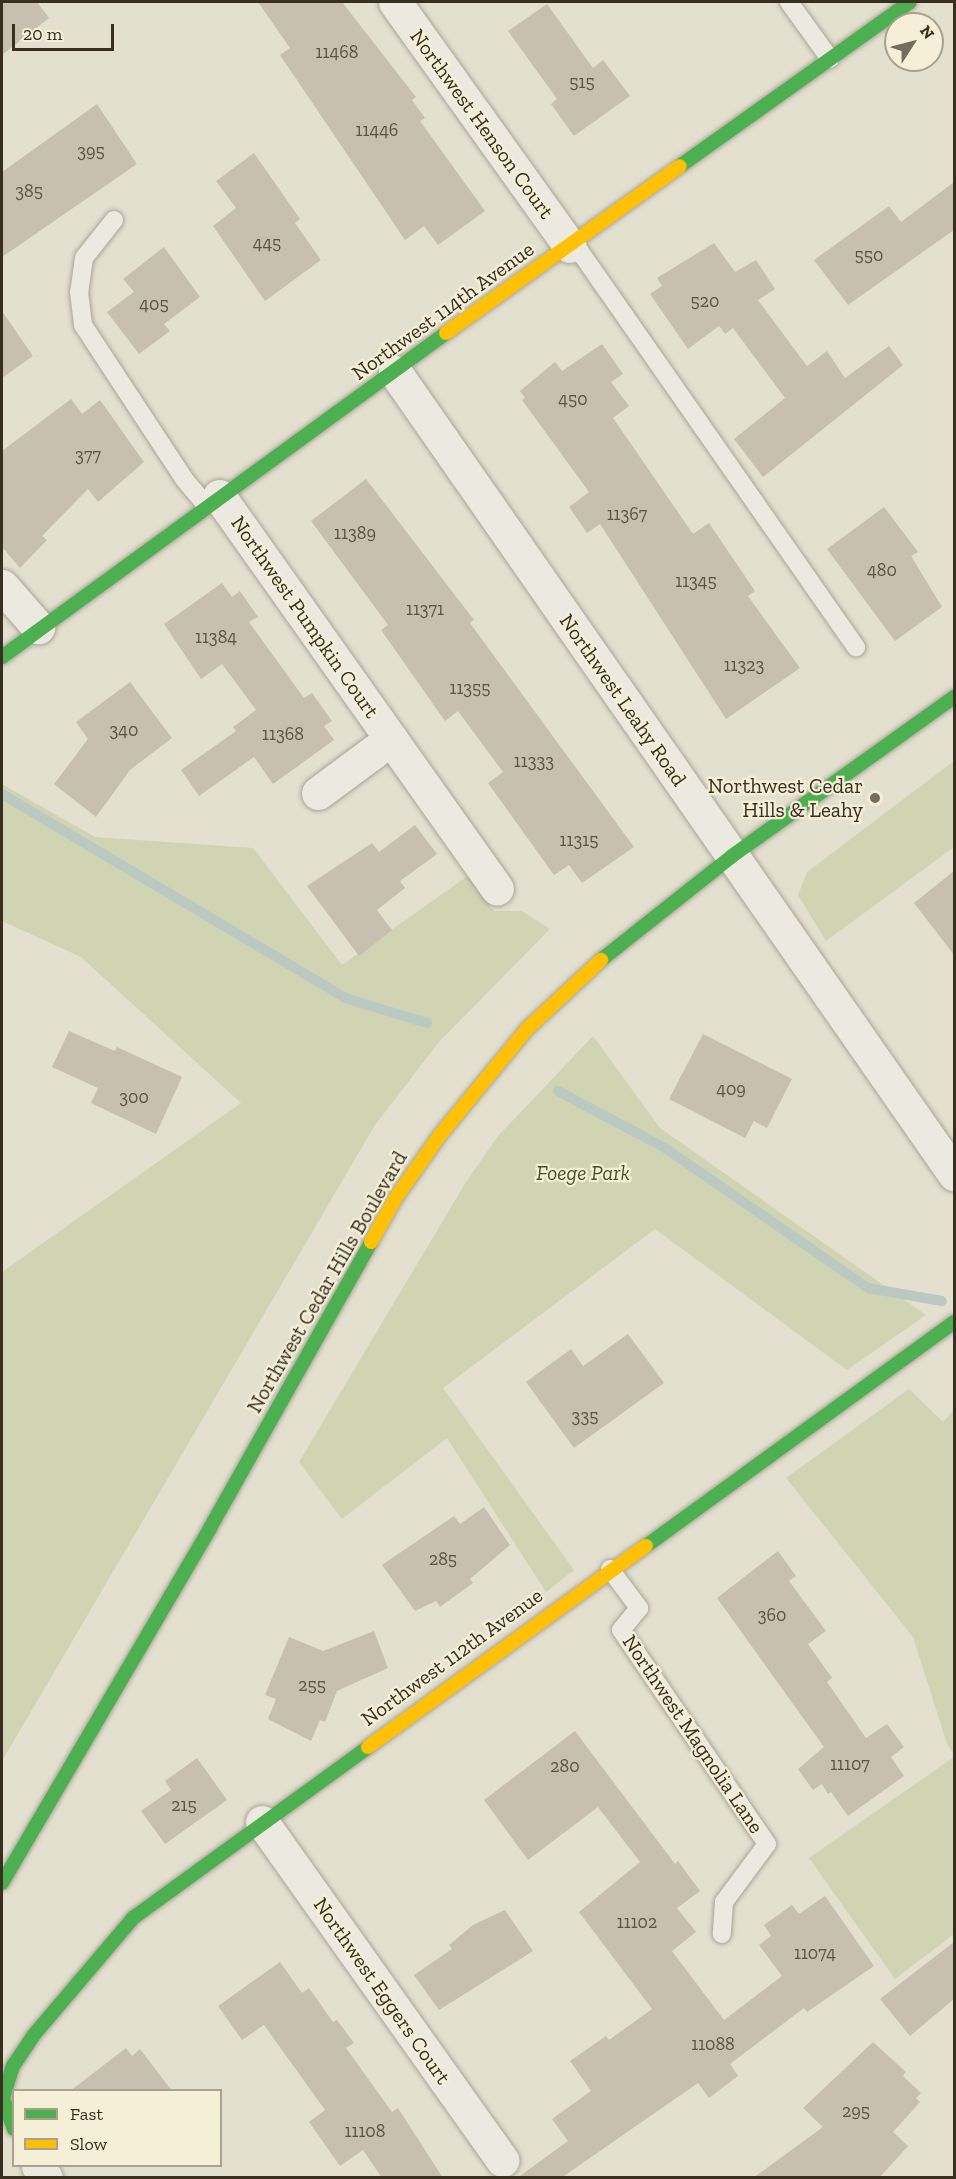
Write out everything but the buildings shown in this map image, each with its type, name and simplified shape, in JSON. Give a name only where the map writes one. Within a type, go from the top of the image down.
[{"type":"street","name":"Northwest Henson Court","points":[[395,2],[572,244]]},
{"type":"street","name":"Northwest 114th Avenue","points":[[2,657],[38,627],[910,2]]},
{"type":"street","name":"Northwest Leahy Road","points":[[395,372],[954,1174]]},
{"type":"street","name":"Northwest Pumpkin Court","points":[[213,501],[391,738],[497,888]]},
{"type":"street","points":[[2,586],[38,627]]},
{"type":"street","name":"Northwest Cedar Hills Boulevard","points":[[2,1883],[210,1528],[395,1199],[440,1135],[528,1028],[582,974],[732,856],[954,697]]},
{"type":"street","name":"Northwest Pumpkin Court","points":[[318,793],[391,738]]},
{"type":"street","name":"Northwest 112th Avenue","points":[[12,2124],[3,2098],[12,2066],[33,2036],[133,1918],[262,1821],[954,1322]]},
{"type":"street","name":"Northwest Eggers Court","points":[[262,1821],[502,2160]]},
{"type":"lane","points":[[789,2],[830,59]]},
{"type":"lane","points":[[114,220],[84,258],[79,292],[82,325],[184,478],[213,501]]},
{"type":"lane","points":[[572,244],[856,647]]},
{"type":"lane","name":"Northwest Magnolia Lane","points":[[610,1569],[639,1608],[621,1630],[767,1844],[724,1902],[722,1934]]},
{"type":"green space","points":[[954,761],[954,847],[826,941],[798,895],[807,872]]},
{"type":"green space","points":[[2,784],[95,837],[253,848],[342,965],[469,875],[494,911],[522,911],[550,929],[439,1042],[375,1125],[2,1761],[2,1272],[241,1103],[81,957],[2,921]]},
{"type":"green space","name":"Foege Park","points":[[593,1036],[660,1128],[926,1315],[847,1370],[655,1229],[443,1388],[574,1570],[546,1592],[447,1438],[342,1519],[299,1462],[466,1182],[498,1136]]},
{"type":"green space","points":[[909,1389],[943,1422],[954,1410],[954,1754],[947,1744],[913,1637],[786,1478]]},
{"type":"green space","points":[[954,1757],[954,1934],[895,1979],[809,1858]]},
{"type":"waterway","points":[[2,794],[345,998],[427,1023]]},
{"type":"waterway","points":[[558,1091],[665,1148],[868,1288],[942,1301]]},
{"type":"traffic: fast","points":[[680,166],[910,2]]},
{"type":"traffic: fast","points":[[2,657],[446,333]]},
{"type":"traffic: fast","points":[[601,960],[732,856],[954,697]]},
{"type":"traffic: fast","points":[[2,1883],[210,1528],[371,1242]]},
{"type":"traffic: fast","points":[[646,1546],[954,1322]]},
{"type":"traffic: fast","points":[[12,2123],[3,2098],[13,2066],[33,2036],[133,1918],[368,1747]]},
{"type":"traffic: slow","points":[[446,333],[680,166]]},
{"type":"traffic: slow","points":[[371,1242],[395,1199],[440,1135],[528,1028],[601,960]]},
{"type":"traffic: slow","points":[[368,1747],[646,1546]]},
{"type":"place","name":"Northwest Cedar Hills & Leahy","points":[[875,798]]}]
